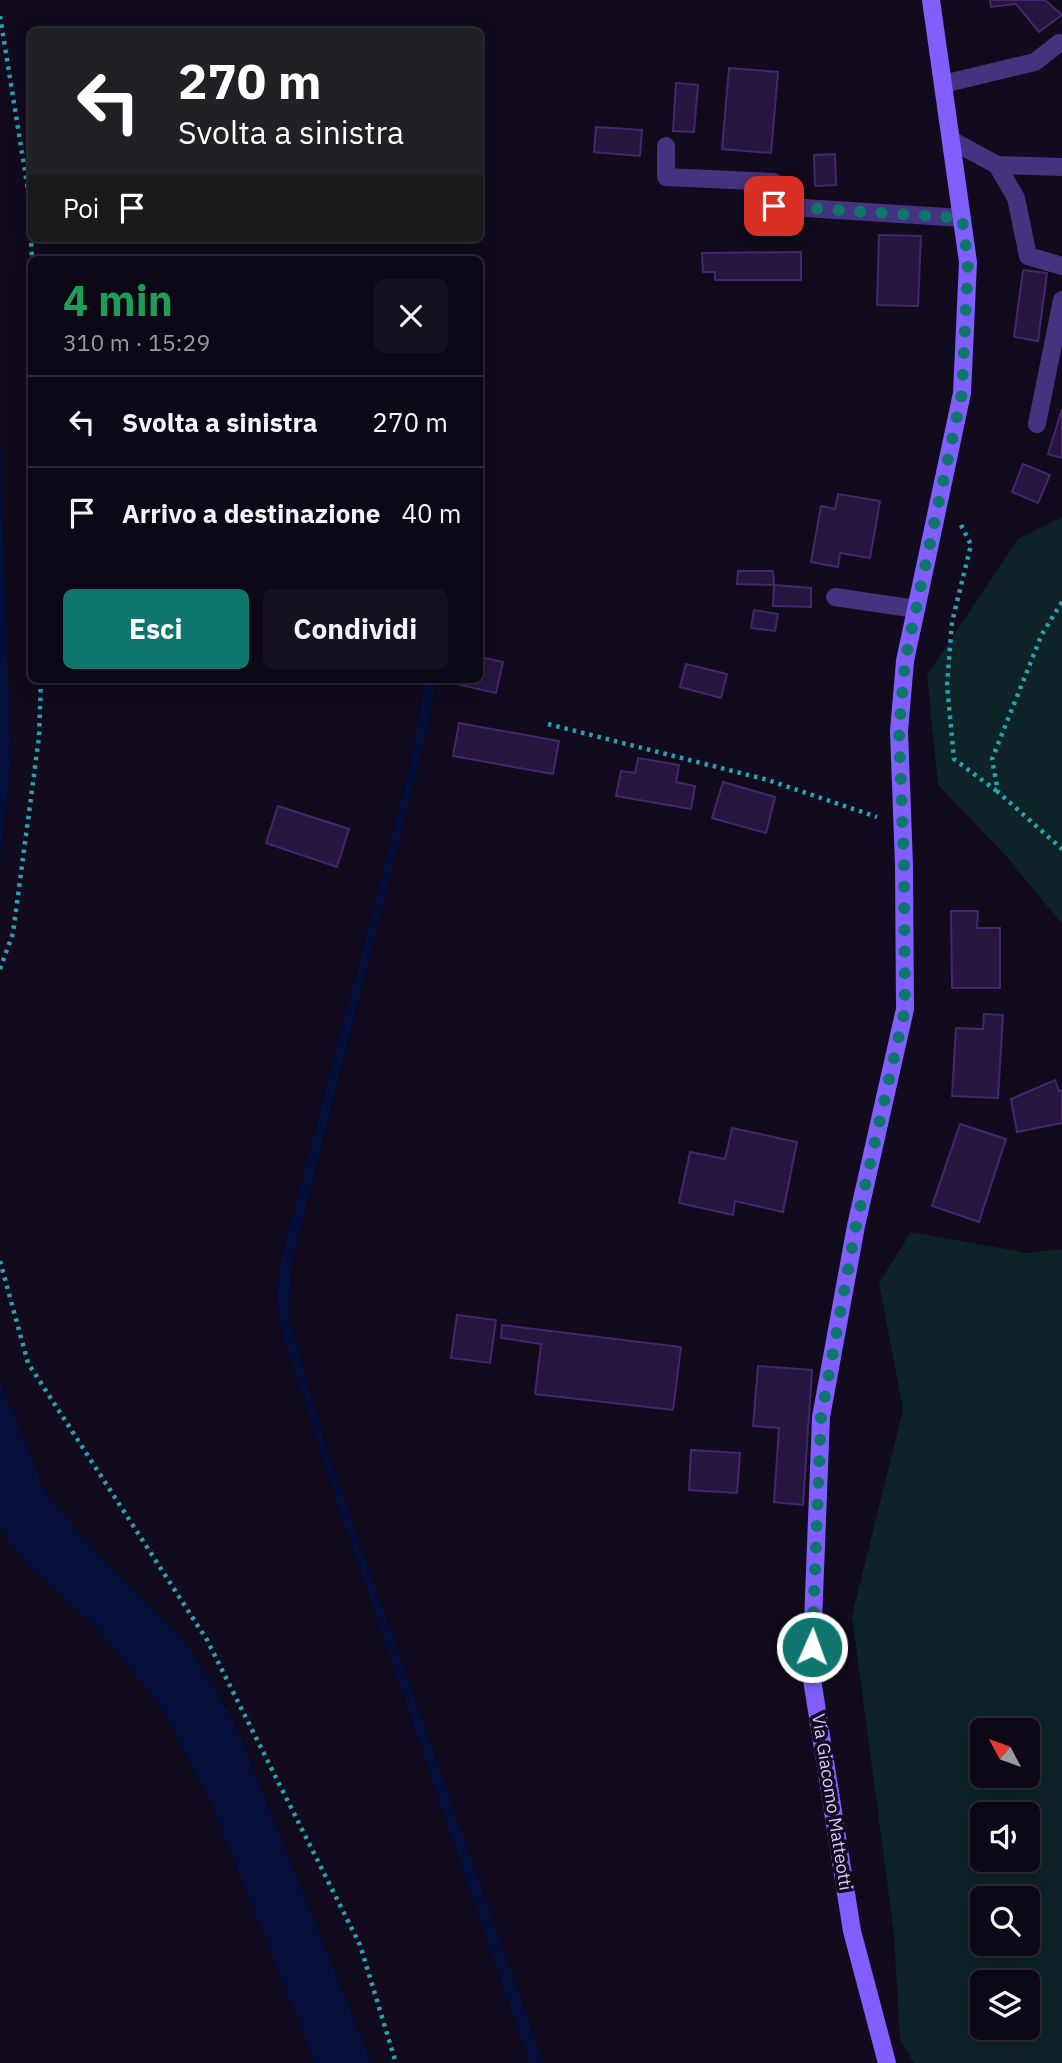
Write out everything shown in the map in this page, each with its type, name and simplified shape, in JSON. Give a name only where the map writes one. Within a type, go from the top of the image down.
[{"type":"main road","name":"Via Giacomo Matteotti","points":[[887,2063],[852,1931],[811,1673],[821,1418],[856,1226],[905,1009],[899,731],[905,661],[962,393],[968,262],[931,0]]},
{"type":"lane","points":[[943,84],[1035,62],[1059,43]]},
{"type":"lane","points":[[951,140],[997,165],[1062,167]]},
{"type":"lane","points":[[666,146],[666,177],[774,182],[774,206],[962,218]]},
{"type":"lane","points":[[997,165],[1016,198],[1028,256],[1062,266]]},
{"type":"lane","points":[[1037,425],[1062,300]]},
{"type":"lane","points":[[835,597],[916,609]]},
{"type":"path","points":[[0,16],[28,190]]},
{"type":"path","points":[[940,496],[957,516],[971,545],[953,622],[947,685],[954,759],[998,792],[1062,849]]},
{"type":"path","points":[[998,792],[992,759],[1042,634],[1062,602]]},
{"type":"path","points":[[0,969],[13,933],[39,737],[41,683]]},
{"type":"path","points":[[548,724],[768,780],[903,826]]},
{"type":"path","points":[[0,1261],[28,1363],[207,1640],[359,1945],[396,2063]]},
{"type":"green space","points":[[1062,517],[1062,924],[1006,856],[938,785],[927,675],[1018,539]]},
{"type":"green space","points":[[911,1232],[1027,1253],[1062,1249],[1062,2063],[914,2063],[900,2039],[894,1934],[852,1616],[903,1410],[879,1283]]},
{"type":"shaded area","points":[[0,432],[11,765],[0,864]]},
{"type":"shaded area","points":[[425,683],[435,683],[426,735],[292,1263],[289,1320],[331,1461],[544,2063],[529,2063],[344,1524],[283,1336],[276,1296],[280,1263],[409,771]]},
{"type":"shaded area","points":[[0,1379],[48,1497],[97,1552],[183,1638],[234,1721],[372,2063],[315,2063],[210,1801],[160,1706],[96,1627],[21,1559],[0,1529]]},
{"type":"building","points":[[990,0],[1045,0],[1062,15],[1039,32],[1016,4],[991,7]]},
{"type":"building","points":[[729,68],[778,72],[771,153],[722,149]]},
{"type":"building","points":[[676,83],[698,85],[694,132],[673,131]]},
{"type":"building","points":[[596,127],[642,130],[640,156],[594,152]]},
{"type":"building","points":[[835,154],[836,185],[815,186],[814,155]]},
{"type":"building","points":[[879,235],[921,236],[918,306],[877,305]]},
{"type":"building","points":[[801,252],[801,280],[715,280],[715,272],[703,272],[702,253]]},
{"type":"building","points":[[1023,270],[1047,273],[1038,341],[1014,337]]},
{"type":"building","points":[[1062,409],[1062,458],[1048,454]]},
{"type":"building","points":[[1023,464],[1050,475],[1038,503],[1012,492]]},
{"type":"building","points":[[838,494],[880,501],[870,558],[840,553],[838,567],[811,562],[821,506],[835,509]]},
{"type":"building","points":[[738,571],[773,571],[774,585],[737,584]]},
{"type":"building","points":[[774,585],[811,588],[811,607],[773,606]]},
{"type":"building","points":[[754,610],[778,614],[775,631],[751,628]]},
{"type":"building","points":[[483,658],[503,662],[496,693],[456,684],[483,683]]},
{"type":"building","points":[[686,664],[727,674],[721,698],[680,687]]},
{"type":"building","points":[[459,723],[559,741],[553,774],[453,756]]},
{"type":"building","points":[[638,758],[679,765],[676,782],[695,786],[691,809],[616,796],[621,771],[635,773]]},
{"type":"building","points":[[723,782],[775,797],[766,833],[712,818]]},
{"type":"building","points":[[278,806],[349,829],[337,867],[266,843]]},
{"type":"building","points":[[951,911],[978,911],[977,928],[1000,928],[1000,988],[952,988]]},
{"type":"building","points":[[984,1014],[1003,1015],[998,1098],[952,1096],[956,1028],[983,1029]]},
{"type":"building","points":[[1055,1080],[1059,1091],[1062,1090],[1062,1123],[1017,1132],[1011,1099]]},
{"type":"building","points":[[960,1124],[1006,1139],[979,1222],[932,1206]]},
{"type":"building","points":[[732,1128],[797,1142],[783,1212],[735,1201],[733,1215],[679,1203],[690,1152],[725,1159]]},
{"type":"building","points":[[457,1315],[496,1320],[490,1363],[451,1358]]},
{"type":"building","points":[[502,1325],[681,1347],[673,1410],[535,1394],[541,1344],[501,1338]]},
{"type":"building","points":[[758,1366],[812,1370],[803,1505],[774,1502],[779,1428],[753,1426]]},
{"type":"building","points":[[691,1450],[740,1453],[737,1493],[689,1490]]},
{"type":"route","points":[[774,206],[962,218],[968,262],[962,393],[905,661],[899,731],[904,865],[905,1009],[856,1226],[821,1418],[812,1647]]}]
